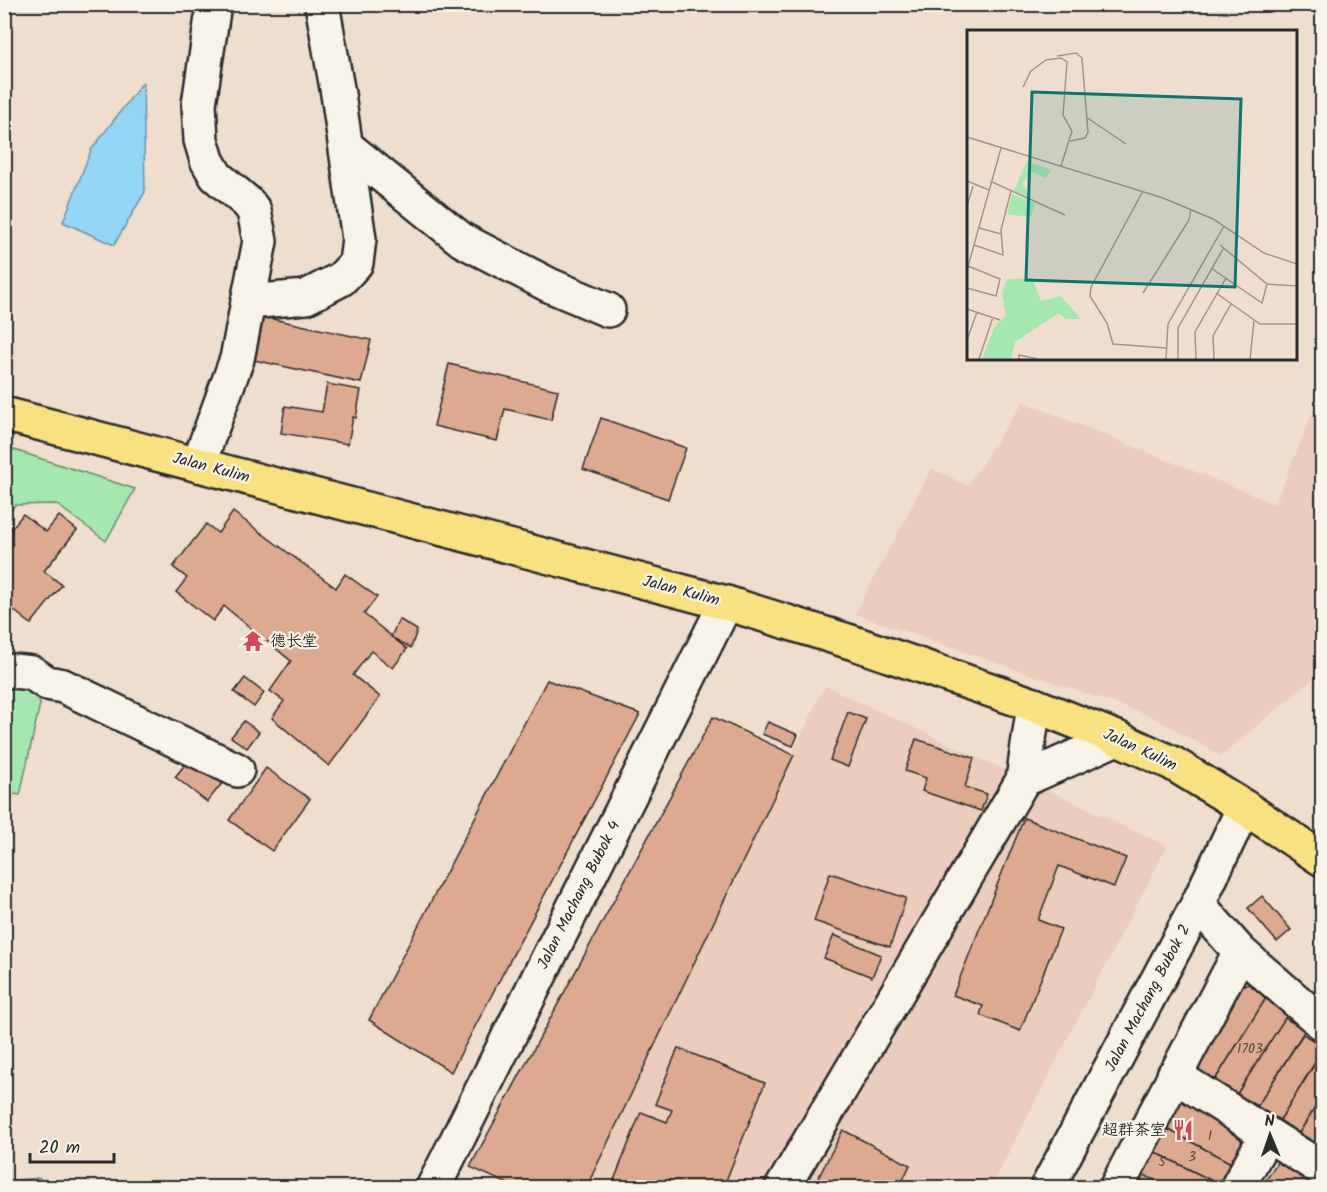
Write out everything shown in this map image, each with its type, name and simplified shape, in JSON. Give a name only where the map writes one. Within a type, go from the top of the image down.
[{"type":"main road","name":"Jalan Kulim","points":[[4,414],[726,603],[851,642],[1034,705],[1172,763],[1245,807],[1323,860]]},
{"type":"street","points":[[198,465],[237,359],[260,241],[254,211],[248,203],[216,176],[207,160],[201,140],[199,104],[213,4]]},
{"type":"street","points":[[248,302],[306,297],[341,279],[356,263],[359,239],[322,4]]},
{"type":"street","points":[[346,146],[462,240],[549,285],[608,310]]},
{"type":"street","name":"Jalan Machang Bubok 4","points":[[433,1188],[726,603]]},
{"type":"street","points":[[4,670],[32,673],[47,683],[63,686],[237,770]]},
{"type":"street","points":[[782,1188],[1023,780],[1034,705]]},
{"type":"street","points":[[1023,780],[1117,738]]},
{"type":"street","name":"Jalan Machang Bubok 2","points":[[1047,1188],[1198,904],[1245,807]]},
{"type":"street","points":[[1198,904],[1240,952],[1323,1023]]},
{"type":"street","points":[[1116,1188],[1240,952]]},
{"type":"street","points":[[1174,1075],[1323,1169]]},
{"type":"street","points":[[1237,1188],[1268,1134]]},
{"type":"shaded area","points":[[1322,400],[1322,671],[1221,756],[1149,715],[855,614],[932,468],[967,486],[1023,402],[1275,504],[1315,407]]},
{"type":"shaded area","points":[[825,686],[1167,846],[991,1187],[586,1188]]},
{"type":"green space","points":[[5,447],[135,489],[106,541],[56,504],[15,505],[5,518]]},
{"type":"green space","points":[[5,686],[36,686],[40,704],[20,795],[5,793]]},
{"type":"green space","points":[[40,1178],[44,1187],[5,1187],[5,1181]]},
{"type":"water","points":[[143,82],[145,192],[114,245],[63,222],[91,150]]},
{"type":"building","points":[[254,315],[371,340],[361,383],[245,358]]},
{"type":"building","points":[[449,364],[558,390],[551,420],[505,409],[497,441],[434,426]]},
{"type":"building","points":[[327,384],[361,390],[348,444],[281,433],[285,406],[322,412]]},
{"type":"building","points":[[601,418],[686,448],[668,499],[583,469]]},
{"type":"building","points":[[233,512],[336,588],[345,574],[377,597],[364,614],[407,649],[393,668],[371,651],[353,675],[380,697],[329,766],[272,718],[284,701],[270,691],[291,661],[224,606],[213,621],[176,592],[187,578],[173,567],[206,524],[218,533]]},
{"type":"building","points":[[23,514],[46,532],[59,516],[77,530],[44,571],[62,585],[31,624],[12,609],[4,619],[4,538]]},
{"type":"building","points":[[399,619],[417,630],[411,648],[391,637]]},
{"type":"building","points":[[245,678],[264,693],[254,707],[234,692]]},
{"type":"building","points":[[547,680],[640,714],[451,1072],[369,1020]]},
{"type":"building","points":[[848,712],[866,719],[848,767],[830,760]]},
{"type":"building","points":[[713,717],[794,755],[586,1188],[517,1188],[470,1167]]},
{"type":"building","points":[[244,721],[259,732],[247,748],[231,737]]},
{"type":"building","points":[[768,722],[798,735],[793,746],[762,734]]},
{"type":"building","points":[[916,739],[974,758],[965,787],[987,794],[981,811],[922,791],[926,778],[905,771]]},
{"type":"building","points":[[195,752],[227,777],[207,802],[175,777]]},
{"type":"building","points":[[266,768],[310,799],[272,851],[229,820]]},
{"type":"building","points":[[1024,818],[1126,858],[1114,887],[1059,866],[1038,920],[1061,929],[1020,1031],[980,1015],[983,1006],[953,995]]},
{"type":"building","points":[[830,873],[906,898],[890,947],[814,921]]},
{"type":"building","points":[[1262,896],[1291,930],[1277,942],[1248,908]]},
{"type":"building","points":[[834,935],[881,955],[872,977],[824,958]]},
{"type":"building","points":[[1250,984],[1268,995],[1215,1080],[1195,1068],[1235,987]]},
{"type":"building","points":[[1268,995],[1291,1009],[1237,1094],[1215,1080]]},
{"type":"building","points":[[1285,1018],[1305,1030],[1257,1107],[1237,1094]]},
{"type":"building","points":[[1303,1034],[1322,1046],[1322,1051],[1280,1120],[1257,1107]]},
{"type":"building","points":[[678,1048],[765,1083],[723,1188],[611,1188],[641,1112],[667,1122],[672,1110],[655,1104]]},
{"type":"building","points":[[1321,1054],[1322,1097],[1299,1133],[1280,1120]]},
{"type":"building","points":[[1183,1093],[1238,1126],[1242,1144],[1231,1163],[1165,1128]]},
{"type":"building","points":[[1322,1097],[1322,1144],[1321,1146],[1299,1133]]},
{"type":"building","points":[[1165,1128],[1231,1163],[1220,1185],[1153,1151]]},
{"type":"building","points":[[843,1130],[910,1165],[899,1188],[813,1188]]},
{"type":"building","points":[[1153,1151],[1220,1185],[1219,1188],[1169,1188],[1142,1174]]},
{"type":"building","points":[[1283,1153],[1322,1179],[1322,1188],[1261,1188]]},
{"type":"building","points":[[1142,1174],[1169,1188],[1135,1188]]},
{"type":"place","name":"德长堂","points":[[253,641]]},
{"type":"place","name":"超群茶室","points":[[1183,1130]]}]
